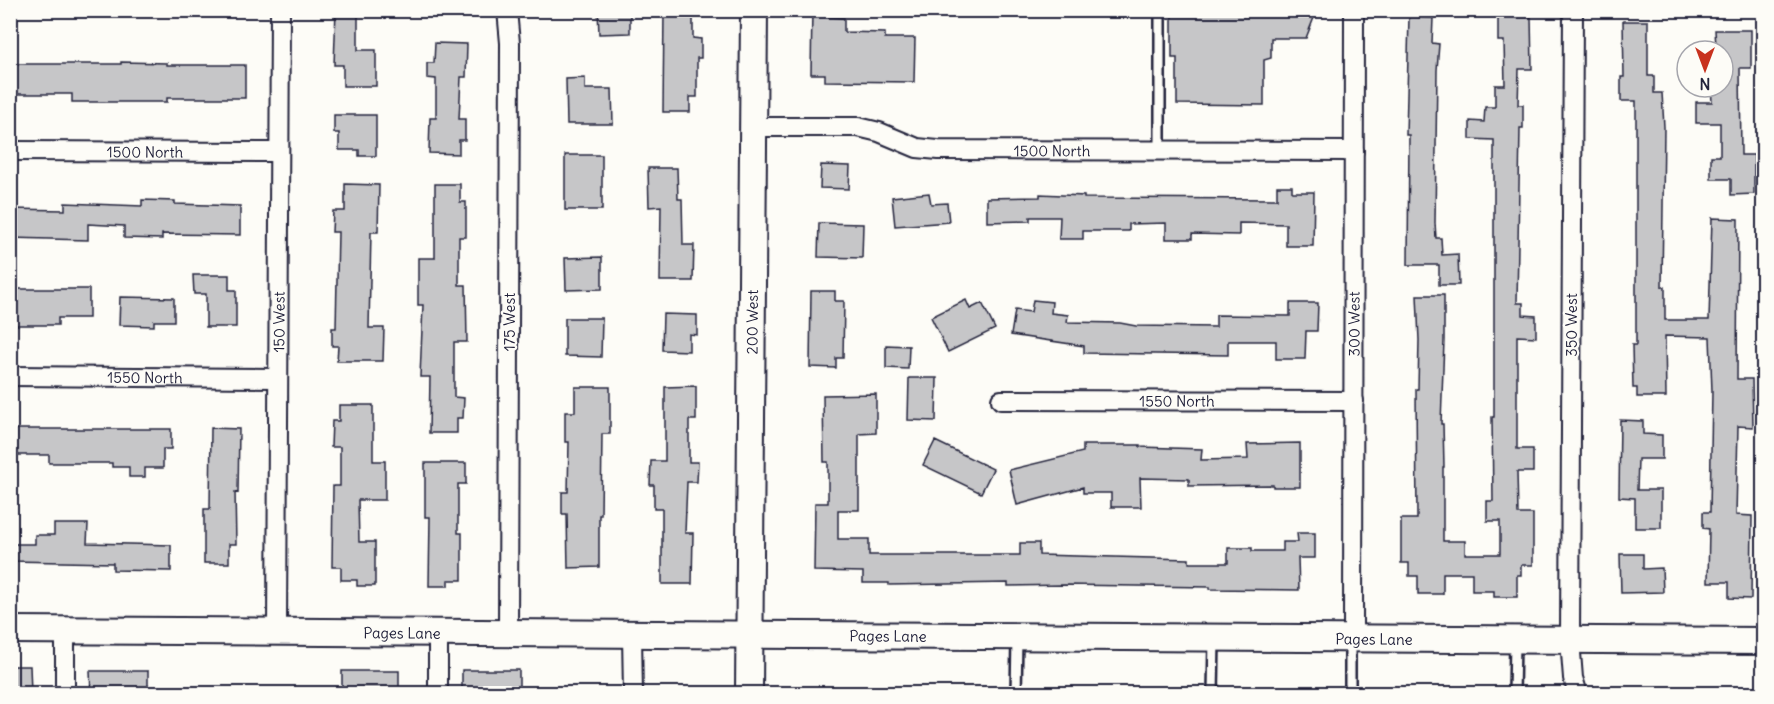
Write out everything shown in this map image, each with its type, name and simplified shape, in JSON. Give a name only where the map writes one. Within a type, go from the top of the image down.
[{"type":"street","name":"150 West","points":[[277,632],[280,10]]},
{"type":"street","name":"175 West","points":[[507,10],[510,43],[508,633]]},
{"type":"street","name":"200 West","points":[[750,693],[754,10]]},
{"type":"street","name":"300 West","points":[[1351,638],[1354,401],[1354,10]]},
{"type":"street","name":"350 West","points":[[1573,10],[1570,640],[1573,678],[1578,693]]},
{"type":"street","name":"1500 North","points":[[753,127],[858,127],[879,132],[917,148],[938,150],[1354,151]]},
{"type":"street","name":"1500 North","points":[[10,151],[279,152]]},
{"type":"street","name":"1550 North","points":[[10,376],[278,378]]},
{"type":"street","name":"1550 North","points":[[1000,400],[1354,401]]},
{"type":"street","name":"Pages Lane","points":[[10,630],[1764,641]]},
{"type":"street","points":[[65,630],[65,693]]},
{"type":"street","points":[[438,633],[438,693]]},
{"type":"street","points":[[632,634],[633,693]]},
{"type":"lane","points":[[1160,10],[1160,150]]},
{"type":"lane","points":[[1016,693],[1017,636]]},
{"type":"lane","points":[[1213,693],[1214,638]]},
{"type":"lane","points":[[1350,693],[1351,638]]},
{"type":"lane","points":[[1514,693],[1515,639]]},
{"type":"building","points":[[336,10],[358,10],[358,50],[376,50],[376,86],[343,86],[343,65],[334,65]]},
{"type":"building","points":[[598,10],[630,10],[630,33],[599,34]]},
{"type":"building","points":[[664,10],[693,10],[693,38],[701,39],[701,58],[697,58],[697,97],[690,97],[690,112],[663,112]]},
{"type":"building","points":[[812,10],[829,10],[829,17],[844,18],[844,32],[885,33],[885,38],[915,38],[914,82],[825,81],[825,74],[811,74]]},
{"type":"building","points":[[1172,10],[1317,10],[1306,38],[1271,38],[1271,58],[1264,60],[1264,105],[1177,104],[1177,58],[1172,58]]},
{"type":"building","points":[[1409,17],[1433,18],[1432,43],[1439,44],[1436,238],[1441,238],[1442,255],[1458,254],[1459,285],[1439,285],[1439,265],[1408,265],[1409,135],[1406,135]]},
{"type":"building","points":[[1498,17],[1531,17],[1532,69],[1519,69],[1518,105],[1523,105],[1523,128],[1520,128],[1517,303],[1523,303],[1523,315],[1536,316],[1536,337],[1517,336],[1517,449],[1533,449],[1533,472],[1517,472],[1518,514],[1533,514],[1533,565],[1521,565],[1521,575],[1517,575],[1517,597],[1494,597],[1494,591],[1472,591],[1472,573],[1443,573],[1443,594],[1418,594],[1418,576],[1409,576],[1409,563],[1401,563],[1401,519],[1417,519],[1416,389],[1418,389],[1419,340],[1417,295],[1444,295],[1441,424],[1443,424],[1444,467],[1443,541],[1465,541],[1465,554],[1500,554],[1500,521],[1487,521],[1487,501],[1493,501],[1494,140],[1470,139],[1470,121],[1484,122],[1485,107],[1495,107],[1495,85],[1505,85],[1504,41],[1498,41]]},
{"type":"building","points":[[1623,21],[1648,21],[1648,76],[1654,76],[1654,93],[1662,93],[1664,127],[1662,287],[1665,287],[1665,320],[1709,320],[1712,218],[1738,219],[1737,379],[1752,379],[1753,427],[1738,426],[1736,515],[1752,516],[1751,599],[1729,598],[1729,582],[1708,582],[1709,529],[1703,528],[1703,512],[1710,512],[1712,391],[1710,337],[1665,336],[1666,397],[1637,397],[1637,388],[1633,388],[1632,345],[1636,345],[1636,101],[1621,101],[1621,77],[1624,77]]},
{"type":"building","points":[[1715,30],[1751,30],[1751,68],[1740,68],[1741,155],[1754,155],[1754,194],[1731,195],[1731,179],[1711,179],[1711,156],[1720,156],[1720,123],[1696,123],[1696,102],[1735,99],[1735,39],[1716,39]]},
{"type":"building","points":[[435,43],[467,44],[466,77],[461,77],[459,119],[465,119],[465,140],[459,140],[459,154],[429,153],[430,118],[436,118],[436,79],[427,78],[427,63],[434,63]]},
{"type":"building","points":[[121,62],[167,63],[167,65],[245,65],[245,98],[167,98],[167,102],[72,102],[72,94],[10,94],[10,64],[121,64]]},
{"type":"building","points":[[585,78],[585,89],[612,89],[613,124],[567,124],[566,79]]},
{"type":"building","points":[[334,115],[376,115],[376,156],[359,156],[359,150],[339,150],[339,133],[334,133]]},
{"type":"building","points":[[565,155],[602,155],[602,210],[565,210]]},
{"type":"building","points":[[821,165],[850,166],[849,189],[820,188]]},
{"type":"building","points":[[648,168],[677,168],[678,199],[682,199],[683,245],[694,245],[693,281],[660,281],[661,206],[649,207]]},
{"type":"building","points":[[345,184],[379,185],[378,232],[371,232],[369,328],[384,328],[383,361],[337,361],[338,346],[332,346],[332,328],[336,328],[338,232],[332,232],[333,211],[345,211]]},
{"type":"building","points":[[435,184],[460,184],[460,202],[466,202],[466,237],[459,237],[459,285],[466,285],[467,342],[454,342],[454,397],[464,398],[463,418],[457,418],[457,433],[429,433],[430,377],[420,377],[423,305],[418,305],[418,258],[435,258]]},
{"type":"building","points":[[1277,186],[1292,186],[1292,192],[1314,192],[1313,246],[1286,246],[1286,224],[1239,223],[1239,235],[1192,234],[1192,239],[1166,239],[1166,223],[1129,224],[1129,231],[1083,231],[1083,239],[1059,239],[1060,217],[1030,217],[1030,221],[987,222],[987,198],[1040,197],[1040,194],[1084,196],[1084,198],[1277,199]]},
{"type":"building","points":[[929,193],[931,204],[947,203],[949,222],[895,226],[892,197]]},
{"type":"building","points":[[142,200],[175,201],[175,204],[240,206],[240,235],[162,234],[162,239],[124,238],[124,226],[88,224],[88,240],[10,238],[10,209],[65,210],[65,203],[142,206]]},
{"type":"building","points":[[819,223],[863,224],[862,258],[818,257]]},
{"type":"building","points":[[602,257],[602,289],[566,290],[565,258]]},
{"type":"building","points":[[193,275],[229,275],[229,290],[236,290],[236,327],[206,327],[206,294],[194,294]]},
{"type":"building","points":[[10,289],[89,289],[89,318],[58,318],[58,325],[10,325]]},
{"type":"building","points":[[811,291],[835,291],[835,301],[844,301],[843,358],[836,358],[836,368],[810,367]]},
{"type":"building","points":[[120,297],[174,298],[174,321],[154,321],[154,326],[119,325]]},
{"type":"building","points":[[966,300],[970,309],[982,303],[995,329],[948,352],[931,317]]},
{"type":"building","points":[[1033,300],[1052,302],[1051,313],[1068,315],[1067,322],[1216,327],[1216,315],[1290,316],[1290,303],[1318,303],[1317,331],[1306,331],[1305,359],[1276,359],[1276,341],[1228,341],[1228,355],[1084,353],[1084,346],[1011,335],[1015,310],[1031,312]]},
{"type":"building","points":[[663,314],[697,315],[697,335],[689,334],[689,351],[662,350]]},
{"type":"building","points":[[565,318],[602,318],[601,357],[565,356]]},
{"type":"building","points":[[886,345],[909,346],[908,369],[886,368]]},
{"type":"building","points":[[909,378],[937,378],[936,421],[908,420]]},
{"type":"building","points":[[696,386],[696,420],[689,420],[689,462],[698,462],[697,482],[687,482],[685,533],[693,533],[692,584],[662,584],[662,509],[654,509],[654,485],[650,485],[651,461],[665,461],[665,387]]},
{"type":"building","points":[[575,387],[610,387],[610,434],[602,434],[599,567],[568,568],[567,514],[562,514],[562,492],[568,492],[569,442],[565,442],[565,412],[575,412]]},
{"type":"building","points":[[876,394],[876,433],[859,434],[859,510],[838,510],[838,539],[869,539],[869,555],[1020,555],[1020,543],[1039,543],[1039,555],[1189,559],[1189,563],[1228,563],[1228,548],[1283,551],[1283,542],[1298,542],[1297,533],[1315,533],[1315,558],[1298,558],[1299,590],[1008,586],[1008,583],[889,585],[889,583],[863,583],[863,572],[814,571],[815,503],[828,503],[828,462],[824,462],[823,395]]},
{"type":"building","points":[[339,405],[373,405],[373,461],[385,461],[385,500],[358,500],[359,542],[375,542],[375,586],[357,586],[357,580],[341,580],[341,567],[332,567],[333,486],[340,486],[340,447],[331,447],[332,421],[339,421]]},
{"type":"building","points":[[1620,420],[1643,421],[1643,434],[1662,435],[1662,459],[1638,459],[1637,490],[1661,490],[1661,528],[1635,528],[1635,498],[1619,497]]},
{"type":"building","points":[[211,428],[239,429],[238,493],[235,492],[236,544],[229,544],[229,563],[204,563],[204,509],[210,509]]},
{"type":"building","points":[[10,429],[171,429],[171,449],[163,449],[163,468],[145,468],[145,477],[129,477],[129,467],[112,467],[112,463],[49,463],[49,455],[10,455]]},
{"type":"building","points":[[935,441],[993,469],[981,493],[923,465]]},
{"type":"building","points":[[1300,443],[1300,487],[1189,486],[1189,479],[1140,478],[1141,507],[1111,507],[1111,493],[1083,493],[1083,487],[1017,505],[1009,470],[1083,452],[1083,445],[1140,445],[1140,447],[1202,449],[1201,460],[1248,459],[1247,444]]},
{"type":"building","points":[[425,463],[466,463],[466,484],[458,484],[458,533],[462,533],[462,580],[448,580],[448,586],[429,586],[430,517],[425,517]]},
{"type":"building","points":[[54,524],[88,524],[87,543],[171,545],[171,571],[113,570],[113,563],[10,561],[10,544],[35,544],[35,535],[54,535]]},
{"type":"building","points":[[1620,554],[1643,554],[1643,569],[1662,568],[1663,592],[1621,593]]},
{"type":"building","points":[[10,666],[30,666],[31,693],[10,693]]},
{"type":"building","points":[[462,670],[519,670],[519,693],[462,693]]},
{"type":"building","points":[[90,671],[148,671],[148,693],[91,693]]},
{"type":"building","points":[[342,671],[399,671],[399,693],[342,693]]}]
